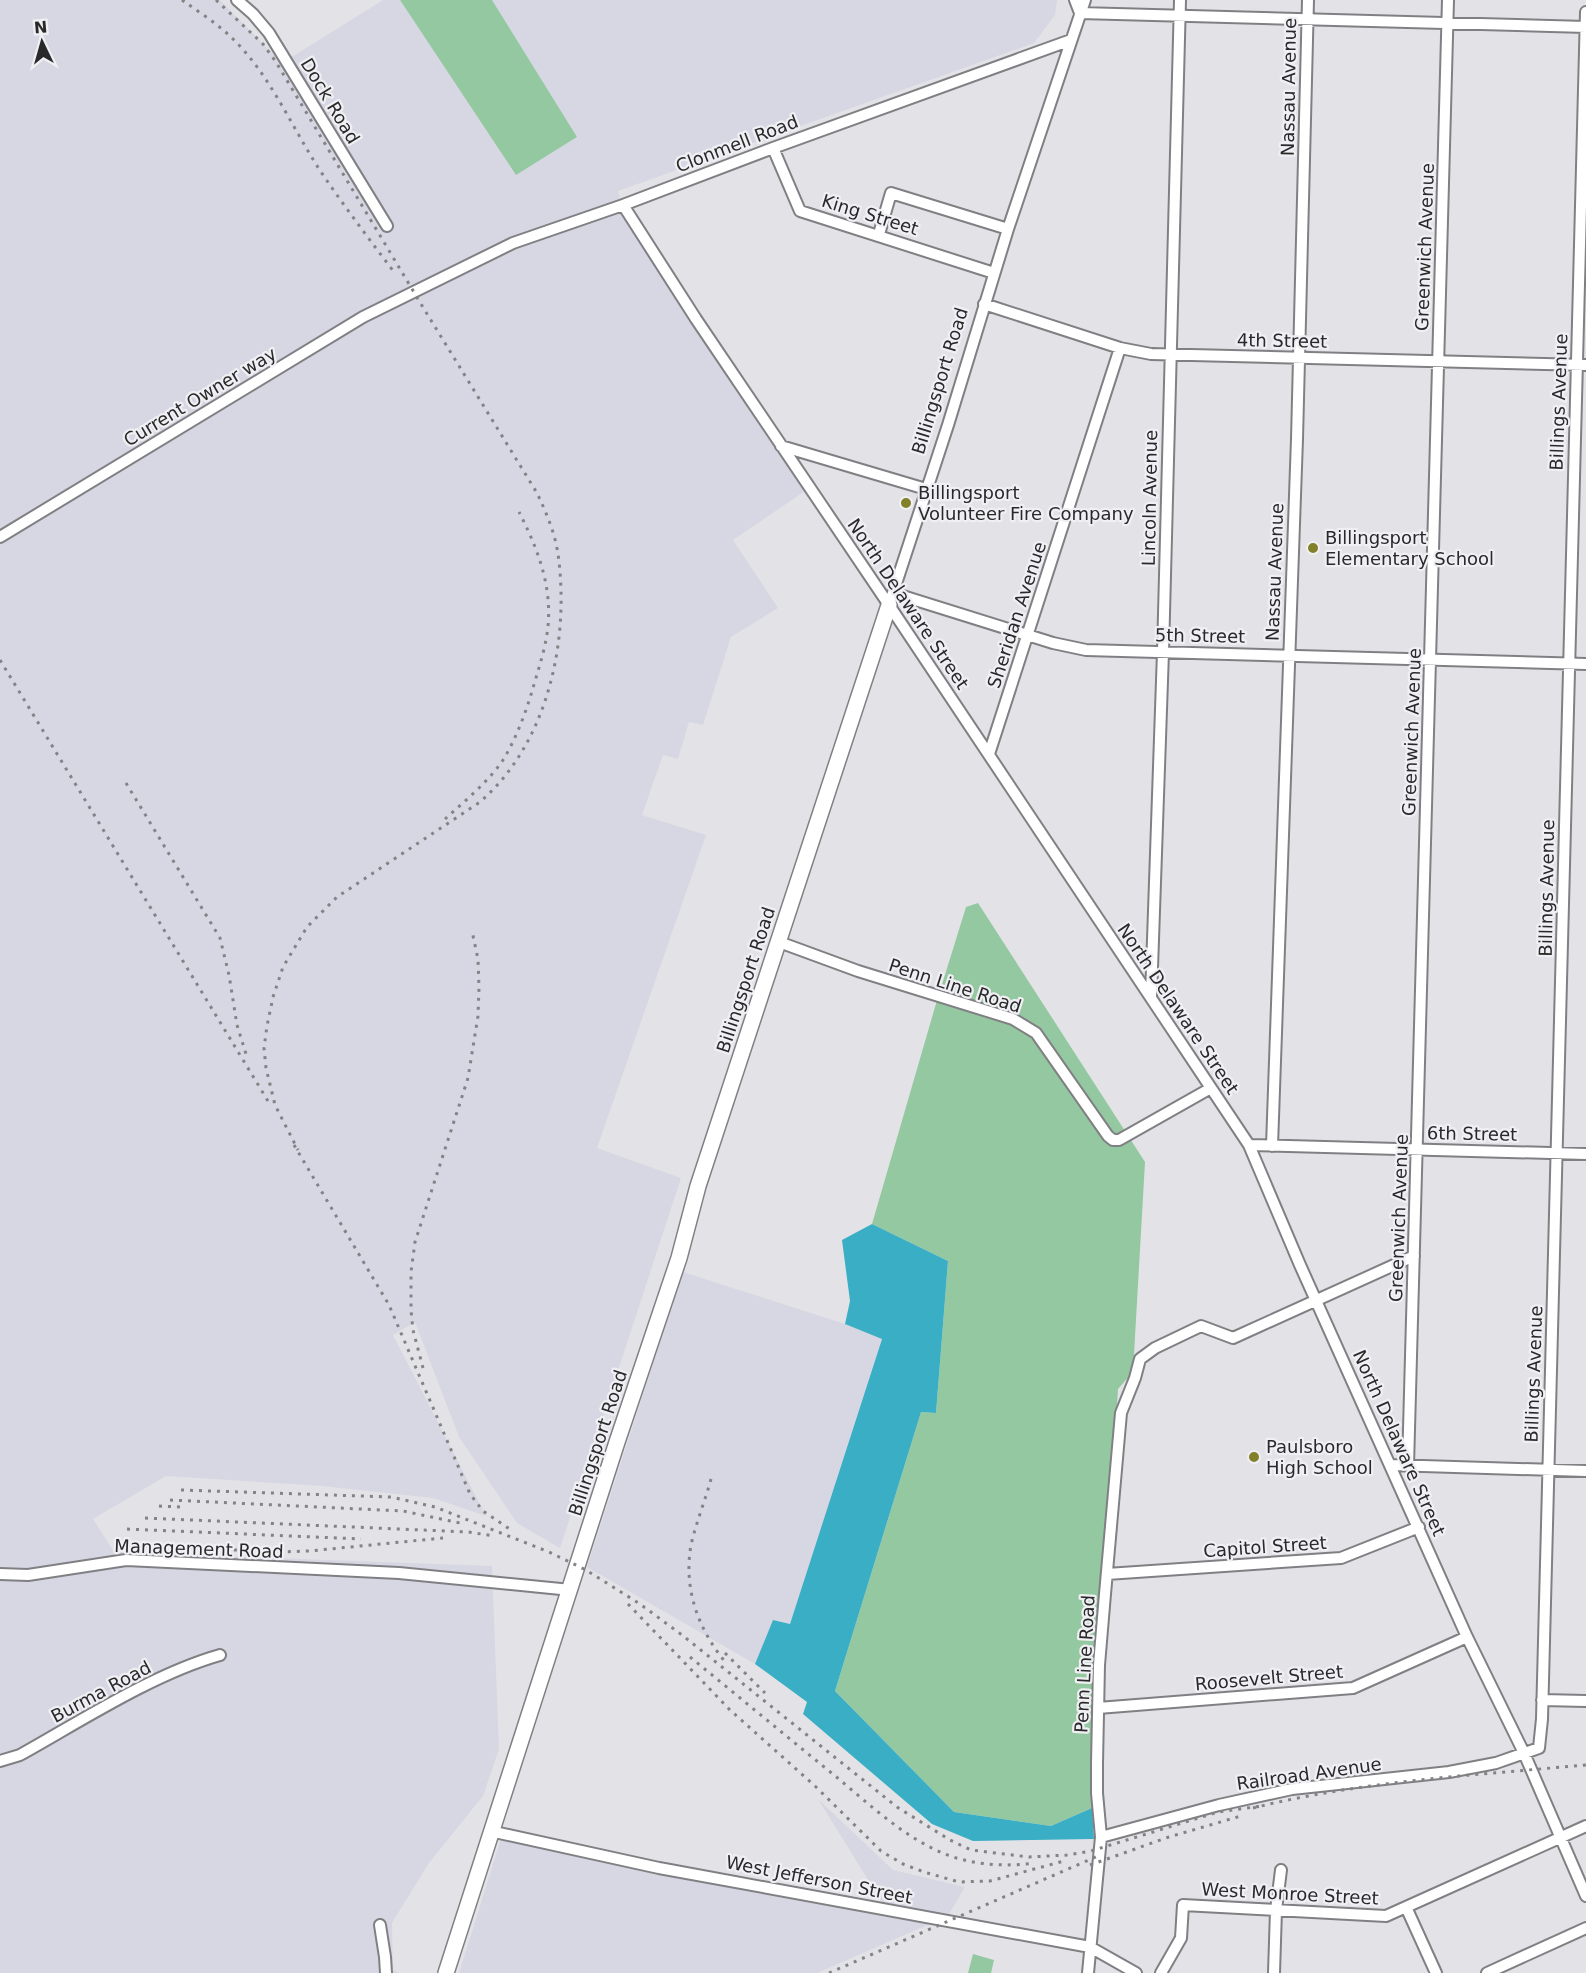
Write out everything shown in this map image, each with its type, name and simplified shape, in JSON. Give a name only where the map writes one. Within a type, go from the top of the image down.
[{"type":"street","name":"Dock Road","points":[[237,0],[269,33],[387,226]]},
{"type":"street","points":[[1075,0],[1080,13],[1586,27]]},
{"type":"street","name":"Billingsport Road","points":[[446,1973],[490,1831],[679,1258],[698,1186],[948,425],[1008,229],[1084,0]]},
{"type":"street","name":"Lincoln Avenue","points":[[1151,997],[1163,652],[1180,0]]},
{"type":"street","name":"Nassau Avenue","points":[[1272,1146],[1299,358],[1308,0]]},
{"type":"street","name":"Greenwich Avenue","points":[[1408,1466],[1448,0]]},
{"type":"street","name":"Billings Avenue","points":[[1524,1753],[1539,1748],[1542,1700],[1569,663],[1581,365],[1586,12]]},
{"type":"street","name":"Clonmell Road","points":[[419,289],[513,243],[623,205],[1071,40]]},
{"type":"street","name":"King Street","points":[[773,148],[801,211],[879,234],[994,273]]},
{"type":"street","points":[[879,234],[891,193],[1008,229]]},
{"type":"street","name":"North Delaware Street","points":[[623,205],[781,446],[891,599],[988,754],[1248,1145],[1467,1637],[1524,1753],[1586,1896]]},
{"type":"street","name":"Current Owner way","points":[[0,537],[363,317],[419,289]]},
{"type":"street","name":"4th Street","points":[[984,304],[1134,352],[1170,355],[1581,365]]},
{"type":"street","name":"Sheridan Avenue","points":[[988,754],[1120,348]]},
{"type":"street","points":[[781,446],[926,489]]},
{"type":"street","name":"5th Street","points":[[891,599],[1069,648],[1086,650],[1586,664]]},
{"type":"street","name":"Penn Line Road","points":[[779,942],[858,971],[1012,1019],[1036,1033],[1113,1140],[1119,1140],[1211,1088]]},
{"type":"street","name":"6th Street","points":[[1248,1145],[1586,1154]]},
{"type":"street","points":[[1317,1300],[1414,1256]]},
{"type":"street","name":"Penn Line Road","points":[[1088,1973],[1101,1838],[1097,1793],[1099,1665],[1121,1413],[1140,1359],[1155,1348],[1201,1326],[1233,1338],[1317,1300]]},
{"type":"street","points":[[1391,1465],[1586,1471]]},
{"type":"street","name":"Capitol Street","points":[[1107,1574],[1341,1558],[1419,1527]]},
{"type":"street","name":"Management Road","points":[[0,1574],[28,1575],[126,1560],[399,1573],[571,1590]]},
{"type":"street","name":"Roosevelt Street","points":[[1098,1708],[1353,1688],[1467,1637]]},
{"type":"street","name":"Burma Road","points":[[0,1761],[20,1755],[192,1663],[220,1655]]},
{"type":"street","points":[[1542,1700],[1586,1701]]},
{"type":"street","name":"Railroad Avenue","points":[[1101,1838],[1194,1811],[1293,1789],[1449,1772],[1496,1763],[1524,1753]]},
{"type":"street","name":"West Monroe Street","points":[[1161,1973],[1181,1938],[1183,1905],[1386,1916],[1586,1826]]},
{"type":"street","name":"West Jefferson Street","points":[[490,1831],[659,1868],[1090,1947],[1136,1973]]},
{"type":"street","points":[[1274,1973],[1276,1910],[1281,1870]]},
{"type":"street","points":[[1406,1907],[1436,1973]]},
{"type":"street","points":[[380,1925],[386,1973]]},
{"type":"street","points":[[1487,1973],[1586,1928]]},
{"type":"shaded area","points":[[0,0],[220,0],[282,63],[383,0],[400,0],[516,175],[577,137],[492,0],[1057,0],[1055,15],[1034,43],[618,191],[620,201],[811,487],[733,540],[778,608],[731,637],[703,725],[689,722],[678,759],[663,755],[642,815],[706,835],[597,1148],[681,1178],[560,1548],[517,1523],[459,1437],[415,1322],[393,1335],[486,1516],[433,1498],[322,1486],[166,1476],[93,1519],[114,1552],[492,1566],[499,1749],[483,1796],[429,1863],[392,1923],[393,1970],[399,1973],[0,1973]]},
{"type":"shaded area","points":[[683,1272],[882,1338],[790,1624],[773,1620],[755,1664],[587,1567]]},
{"type":"shaded area","points":[[818,1799],[893,1870],[965,1887],[948,1916],[817,1973],[459,1973],[503,1832],[721,1876],[883,1904]]},
{"type":"green space","points":[[400,0],[492,0],[577,137],[516,175]]},
{"type":"green space","points":[[978,903],[1145,1162],[1133,1372],[1118,1389],[1092,1808],[1051,1826],[954,1812],[835,1691],[921,1412],[936,1413],[948,1261],[872,1224],[966,907]]},
{"type":"green space","points":[[973,1954],[994,1960],[991,1973],[968,1973]]},
{"type":"water","points":[[872,1224],[948,1261],[936,1413],[921,1412],[835,1691],[954,1812],[1051,1826],[1092,1808],[1094,1839],[973,1841],[932,1824],[803,1714],[807,1702],[755,1664],[773,1620],[790,1624],[882,1339],[845,1324],[850,1301],[842,1240]]},
{"type":"railway","points":[[182,0],[221,28],[259,69],[321,172],[394,272]]},
{"type":"railway","points":[[216,0],[263,44],[276,62],[537,493],[555,538],[561,587],[557,655],[549,688],[538,720],[523,750],[503,778],[480,802],[337,897],[307,927],[283,967],[273,997],[264,1048],[266,1068],[275,1105],[298,1150]]},
{"type":"railway","points":[[445,819],[483,784],[503,760],[524,716],[544,649],[548,626],[548,596],[542,567],[519,512]]},
{"type":"railway","points":[[0,660],[271,1106]]},
{"type":"railway","points":[[126,783],[220,938],[237,1025],[246,1054]]},
{"type":"railway","points":[[423,1368],[413,1330],[411,1272],[415,1242],[468,1078],[478,1016],[479,988],[478,959],[472,931]]},
{"type":"railway","points":[[294,1145],[389,1305],[470,1494],[483,1511],[511,1530]]},
{"type":"railway","points":[[711,1479],[691,1545],[689,1578],[691,1594],[701,1624],[727,1664]]},
{"type":"railway","points":[[181,1490],[391,1497],[435,1507],[549,1552],[586,1570],[640,1604],[897,1807],[950,1840],[971,1850],[1029,1857],[1067,1855],[1091,1851],[1218,1812],[1262,1806]]},
{"type":"railway","points":[[170,1500],[403,1511],[460,1523]]},
{"type":"railway","points":[[159,1506],[180,1507]]},
{"type":"railway","points":[[145,1518],[468,1532],[495,1536]]},
{"type":"railway","points":[[127,1529],[361,1539]]},
{"type":"railway","points":[[126,1545],[278,1552],[443,1538]]},
{"type":"railway","points":[[628,1604],[730,1710],[816,1787],[881,1851],[903,1864],[959,1882],[990,1881],[1064,1861]]},
{"type":"railway","points":[[725,1653],[765,1693]]},
{"type":"railway","points":[[690,1657],[873,1808],[900,1829],[930,1847],[945,1854],[978,1863],[1000,1865],[1034,1863]]},
{"type":"railway","points":[[1253,1808],[1377,1785],[1586,1765]]},
{"type":"railway","points":[[1090,1865],[1169,1837],[1241,1816]]},
{"type":"railway","points":[[829,1973],[1098,1856]]},
{"type":"place","name":"Billingsport Volunteer Fire Company","points":[[906,503]]},
{"type":"place","name":"Billingsport Elementary School","points":[[1313,548]]},
{"type":"place","name":"Paulsboro High School","points":[[1254,1457]]}]
